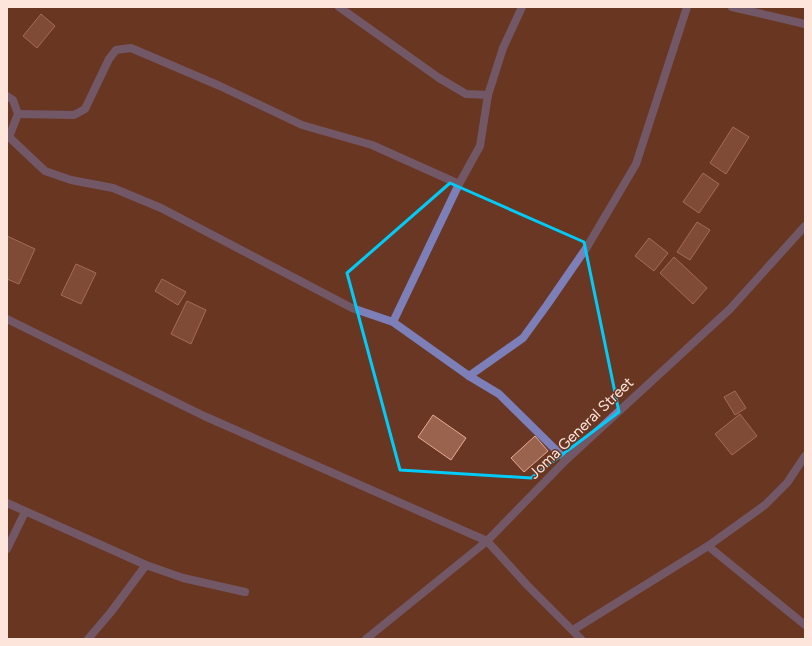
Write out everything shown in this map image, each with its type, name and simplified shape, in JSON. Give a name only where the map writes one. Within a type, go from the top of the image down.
[{"type":"street","points":[[339,7],[439,78],[466,94],[488,95]]},
{"type":"street","points":[[393,322],[459,184],[480,146],[488,95],[503,48],[522,7]]},
{"type":"street","points":[[469,376],[523,338],[587,247],[636,164],[687,7]]},
{"type":"street","points":[[732,7],[805,24]]},
{"type":"street","points":[[18,114],[68,116],[74,115],[85,109],[109,59],[116,50],[131,48],[220,86],[302,125],[372,145],[459,184]]},
{"type":"street","points":[[7,96],[13,100],[18,114],[8,138],[45,171],[71,180],[113,188],[142,199],[352,308],[393,322],[469,376],[499,394],[566,460]]},
{"type":"street","name":"Joma General Street","points":[[366,639],[486,541],[566,460],[730,309],[805,226]]},
{"type":"street","points":[[7,319],[204,416],[486,541],[581,639]]},
{"type":"street","points":[[572,630],[708,546],[765,505],[787,483],[805,456]]},
{"type":"street","points":[[7,503],[146,565],[183,578],[245,592]]},
{"type":"street","points":[[7,549],[25,512]]},
{"type":"street","points":[[708,546],[805,625]]},
{"type":"street","points":[[88,639],[111,612],[146,565]]},
{"type":"highlighted area","points":[[450,183],[584,242],[619,412],[531,478],[400,470],[347,273]]},
{"type":"building","points":[[41,14],[55,26],[37,48],[23,36]]},
{"type":"building","points":[[733,127],[749,137],[726,174],[710,163]]},
{"type":"building","points":[[703,173],[719,184],[699,213],[683,202]]},
{"type":"building","points":[[697,222],[710,230],[690,260],[677,252]]},
{"type":"building","points":[[7,236],[35,249],[19,284],[7,279]]},
{"type":"building","points":[[649,238],[668,253],[654,271],[635,256]]},
{"type":"building","points":[[674,257],[707,288],[693,304],[660,273]]},
{"type":"building","points":[[76,264],[96,273],[81,304],[61,295]]},
{"type":"building","points":[[162,279],[186,292],[178,305],[155,291]]},
{"type":"building","points":[[187,301],[206,310],[191,344],[171,334]]},
{"type":"building","points":[[735,391],[746,408],[735,415],[724,397]]},
{"type":"building","points":[[740,414],[757,436],[732,455],[715,434]]},
{"type":"building","points":[[433,415],[466,438],[451,460],[418,437]]},
{"type":"building","points":[[535,436],[548,451],[524,472],[511,458]]}]
